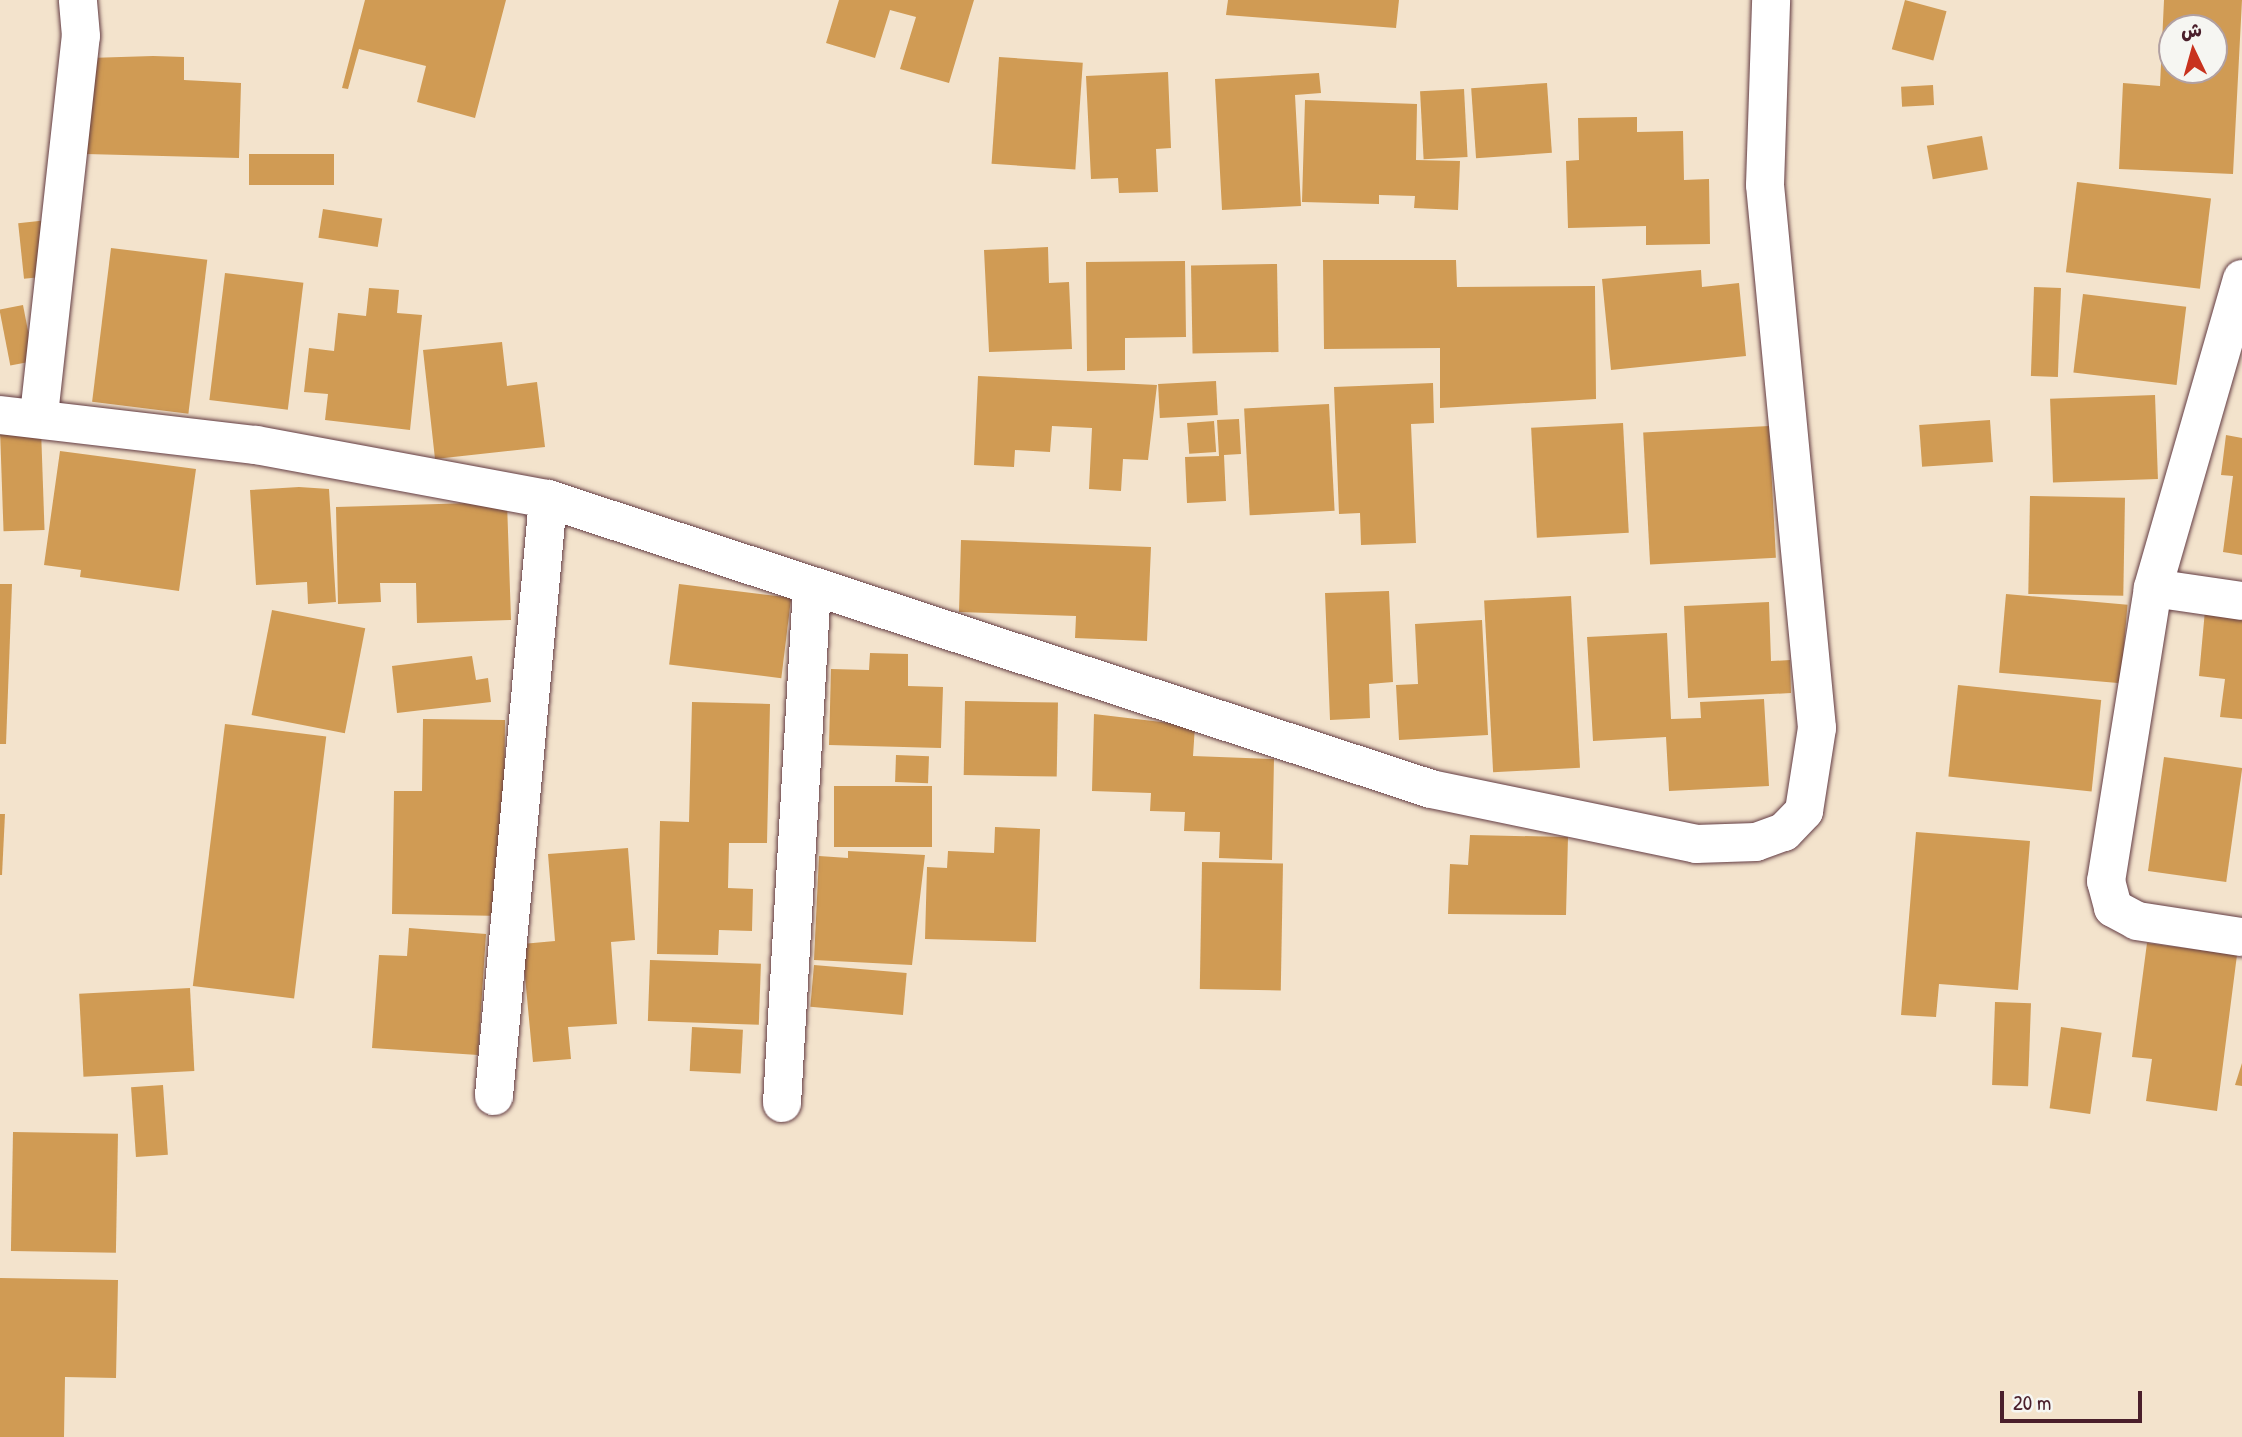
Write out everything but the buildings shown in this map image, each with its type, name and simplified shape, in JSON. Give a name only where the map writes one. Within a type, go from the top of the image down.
[{"type":"street","points":[[39,415],[82,36],[78,0]]},
{"type":"street","points":[[0,415],[39,415],[256,445],[548,499],[812,588],[1431,789],[1696,844],[1756,842],[1784,832],[1804,811],[1817,729],[1765,185],[1771,0]]},
{"type":"street","points":[[2242,279],[2153,588],[2106,881],[2113,908],[2137,921],[2242,937]]},
{"type":"street","points":[[494,1096],[548,499]]},
{"type":"street","points":[[782,1103],[812,588]]},
{"type":"street","points":[[2153,588],[2242,601]]}]
